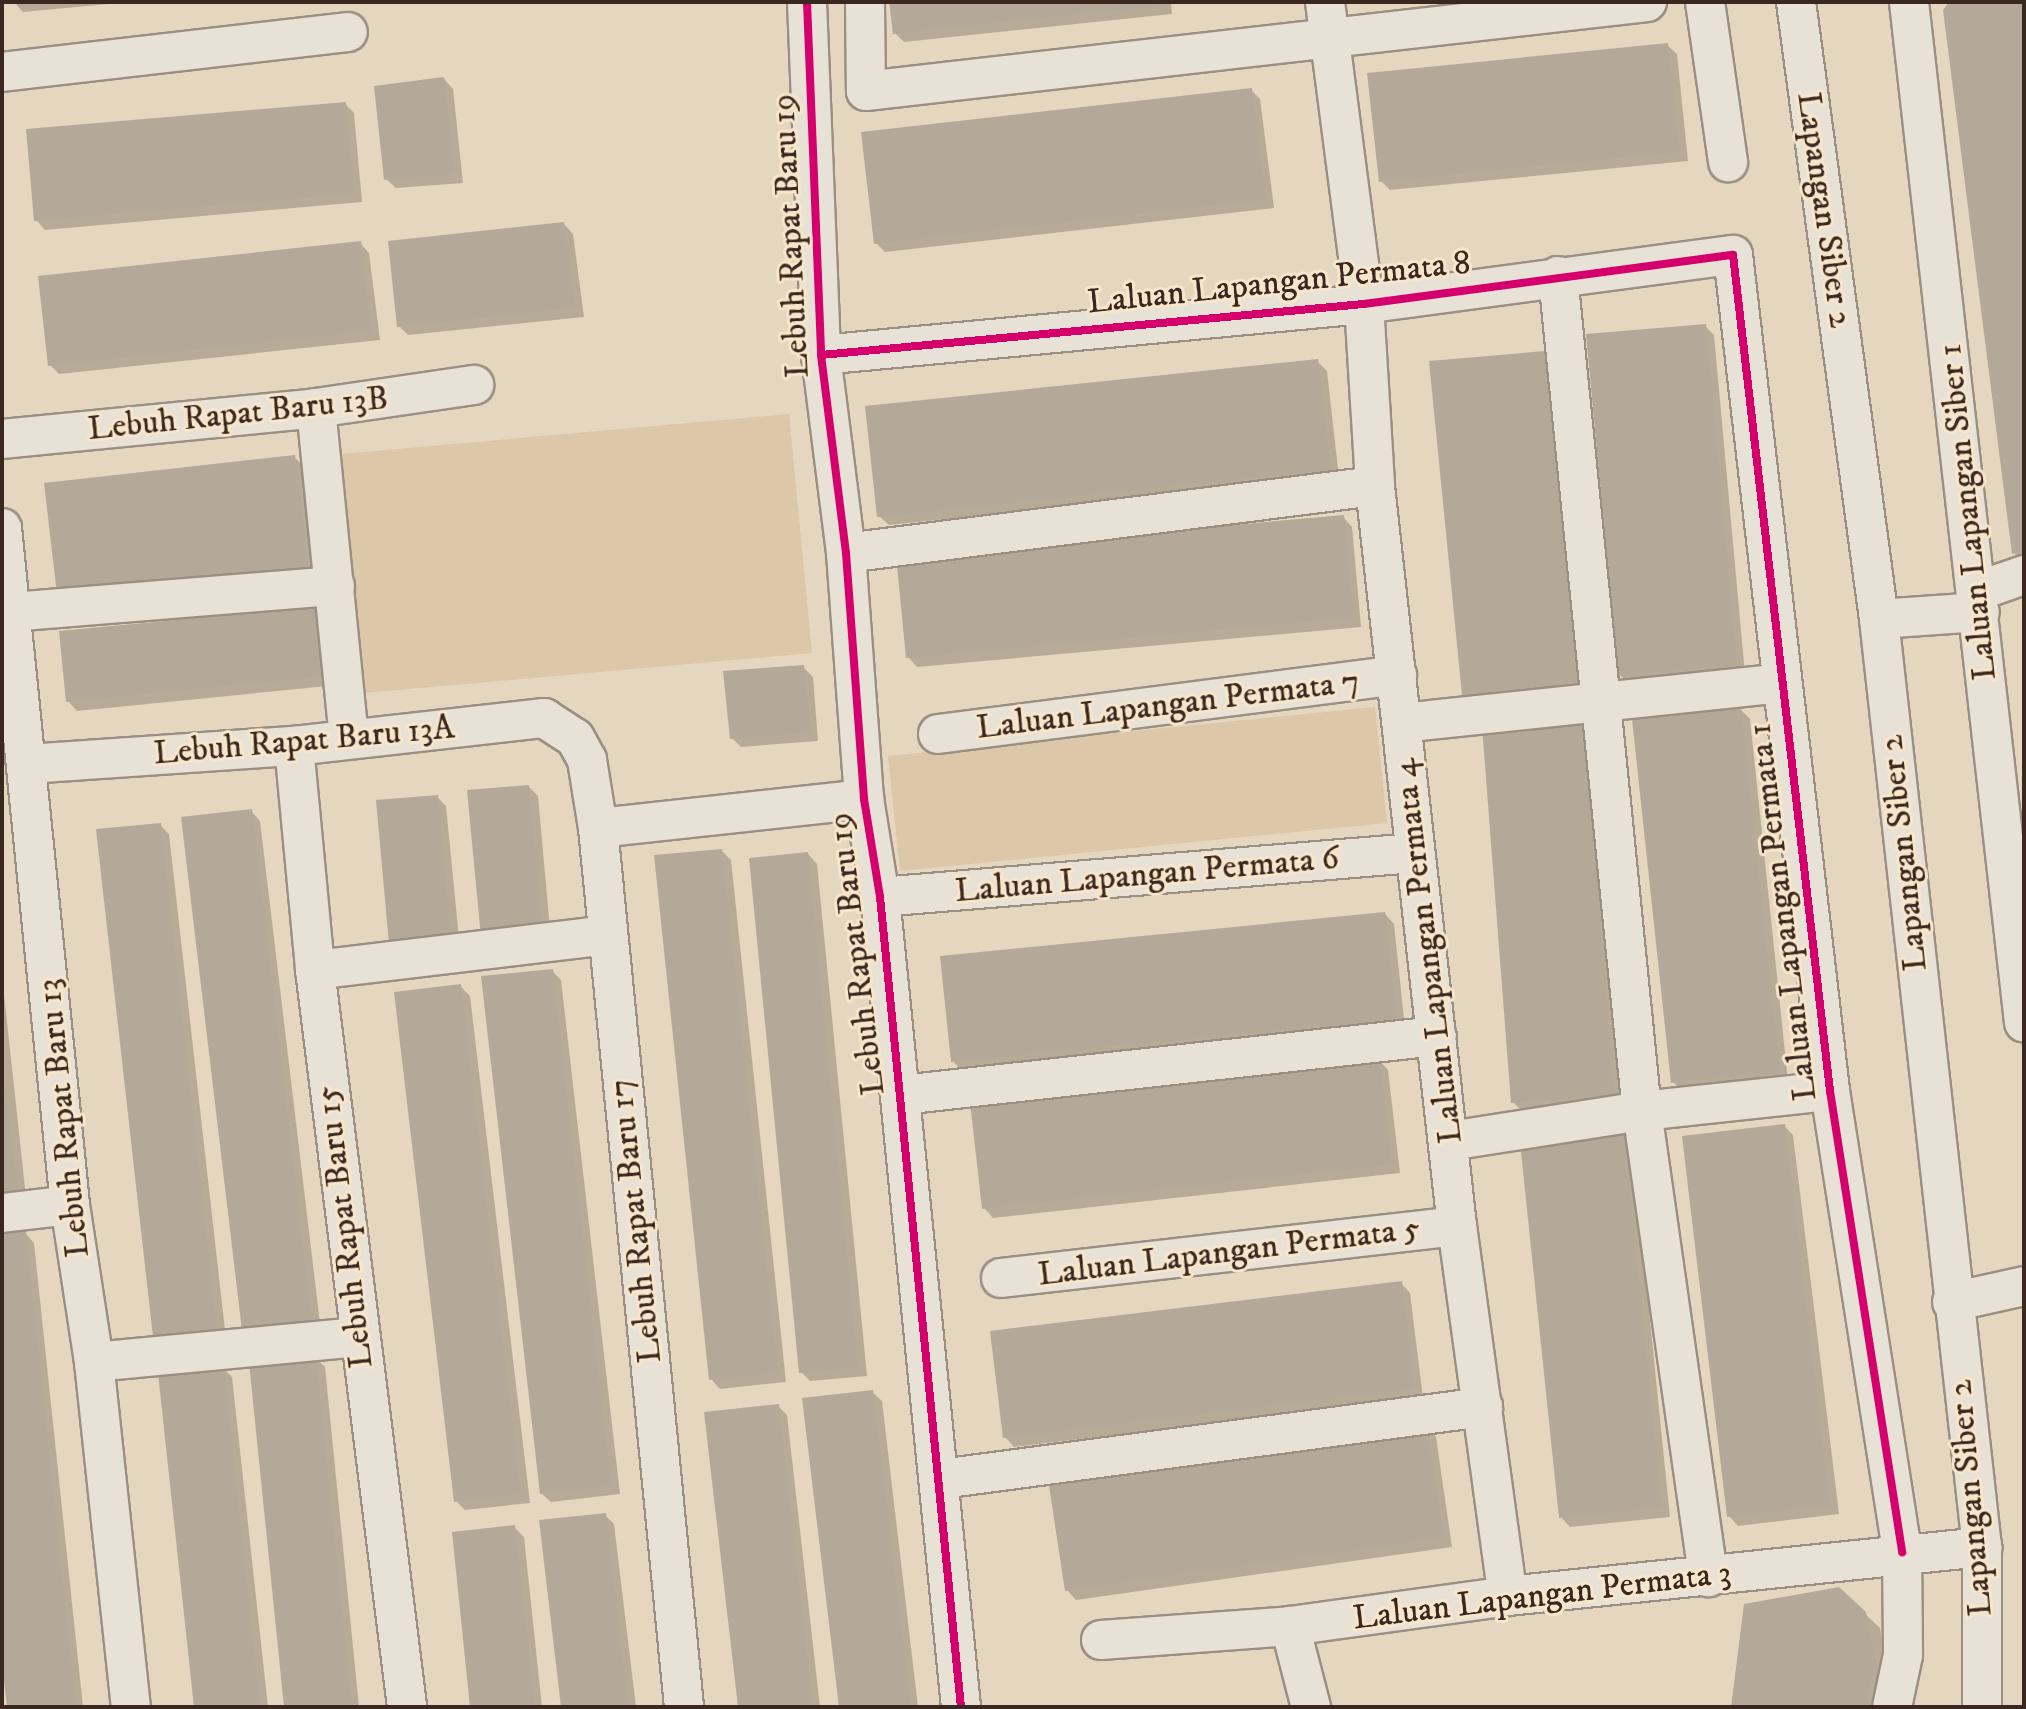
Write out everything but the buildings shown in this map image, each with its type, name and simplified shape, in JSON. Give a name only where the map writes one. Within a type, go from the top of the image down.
[{"type":"street","name":"Lebuh Rapat Baru 19","points":[[807,2],[821,355],[846,553],[864,799],[880,897],[917,1286],[941,1479],[961,1707]]},
{"type":"street","points":[[865,2],[866,91],[1326,20],[1647,2]]},
{"type":"street","points":[[1705,2],[1728,162]]},
{"type":"street","name":"Lapangan Siber 2","points":[[1796,2],[1879,619],[1952,1302],[1982,1547],[1982,1707]]},
{"type":"street","name":"Laluan Lapangan Siber 1","points":[[1909,2],[2021,958],[2024,1023]]},
{"type":"street","name":"Laluan Lapangan Permata 4","points":[[1326,20],[1364,304],[1375,486],[1414,853],[1450,1141],[1457,1226],[1508,1596]]},
{"type":"street","points":[[2,72],[348,32]]},
{"type":"street","name":"Laluan Lapangan Permata 8","points":[[821,355],[1364,304],[1725,253],[1733,255],[1735,263]]},
{"type":"street","name":"Laluan Lapangan Permata 1","points":[[1735,263],[1830,1091],[1902,1552],[1903,1655],[1892,1707]]},
{"type":"street","points":[[1558,276],[1642,1111],[1708,1577]]},
{"type":"street","name":"Lebuh Rapat Baru 13B","points":[[2,439],[316,408],[474,385]]},
{"type":"street","points":[[316,408],[349,738]]},
{"type":"street","points":[[846,553],[1375,486]]},
{"type":"street","name":"Lebuh Rapat Baru 13","points":[[2,528],[70,1205],[94,1362],[131,1707]]},
{"type":"street","points":[[1879,619],[1979,601],[2024,575]]},
{"type":"street","points":[[10,612],[335,586]]},
{"type":"street","name":"Laluan Lapangan Permata 7","points":[[938,734],[1397,675]]},
{"type":"street","points":[[1402,723],[1782,683]]},
{"type":"street","name":"Lebuh Rapat Baru 13A","points":[[28,764],[294,746],[544,718],[575,738]]},
{"type":"street","name":"Lebuh Rapat Baru 17","points":[[575,738],[587,760],[598,828],[684,1707]]},
{"type":"street","name":"Lebuh Rapat Baru 15","points":[[294,746],[315,970],[358,1337],[407,1707]]},
{"type":"street","points":[[598,828],[864,799]]},
{"type":"street","name":"Laluan Lapangan Permata 6","points":[[880,897],[1414,853]]},
{"type":"street","points":[[315,970],[607,935]]},
{"type":"street","points":[[901,1095],[1437,1036]]},
{"type":"street","points":[[1450,1141],[1642,1111],[1830,1091]]},
{"type":"street","points":[[2,1213],[70,1205]]},
{"type":"street","name":"Laluan Lapangan Permata 5","points":[[1001,1278],[1457,1226]]},
{"type":"street","points":[[1952,1302],[2024,1286]]},
{"type":"street","points":[[94,1362],[358,1337]]},
{"type":"street","points":[[941,1479],[1483,1407]]},
{"type":"street","name":"Laluan Lapangan Permata 3","points":[[1101,1640],[1290,1626],[1508,1596],[1708,1577],[1902,1552],[1982,1547]]},
{"type":"street","points":[[1290,1626],[1311,1707]]},
{"type":"shaded area","points":[[789,414],[812,653],[364,693],[341,454]]},
{"type":"shaded area","points":[[1375,707],[1387,823],[900,871],[888,756]]},
{"type":"cycle path","points":[[807,2],[821,355],[846,553],[864,799],[880,897],[961,1707]]},
{"type":"cycle path","points":[[821,355],[1364,304],[1733,255],[1830,1091],[1902,1552]]}]
